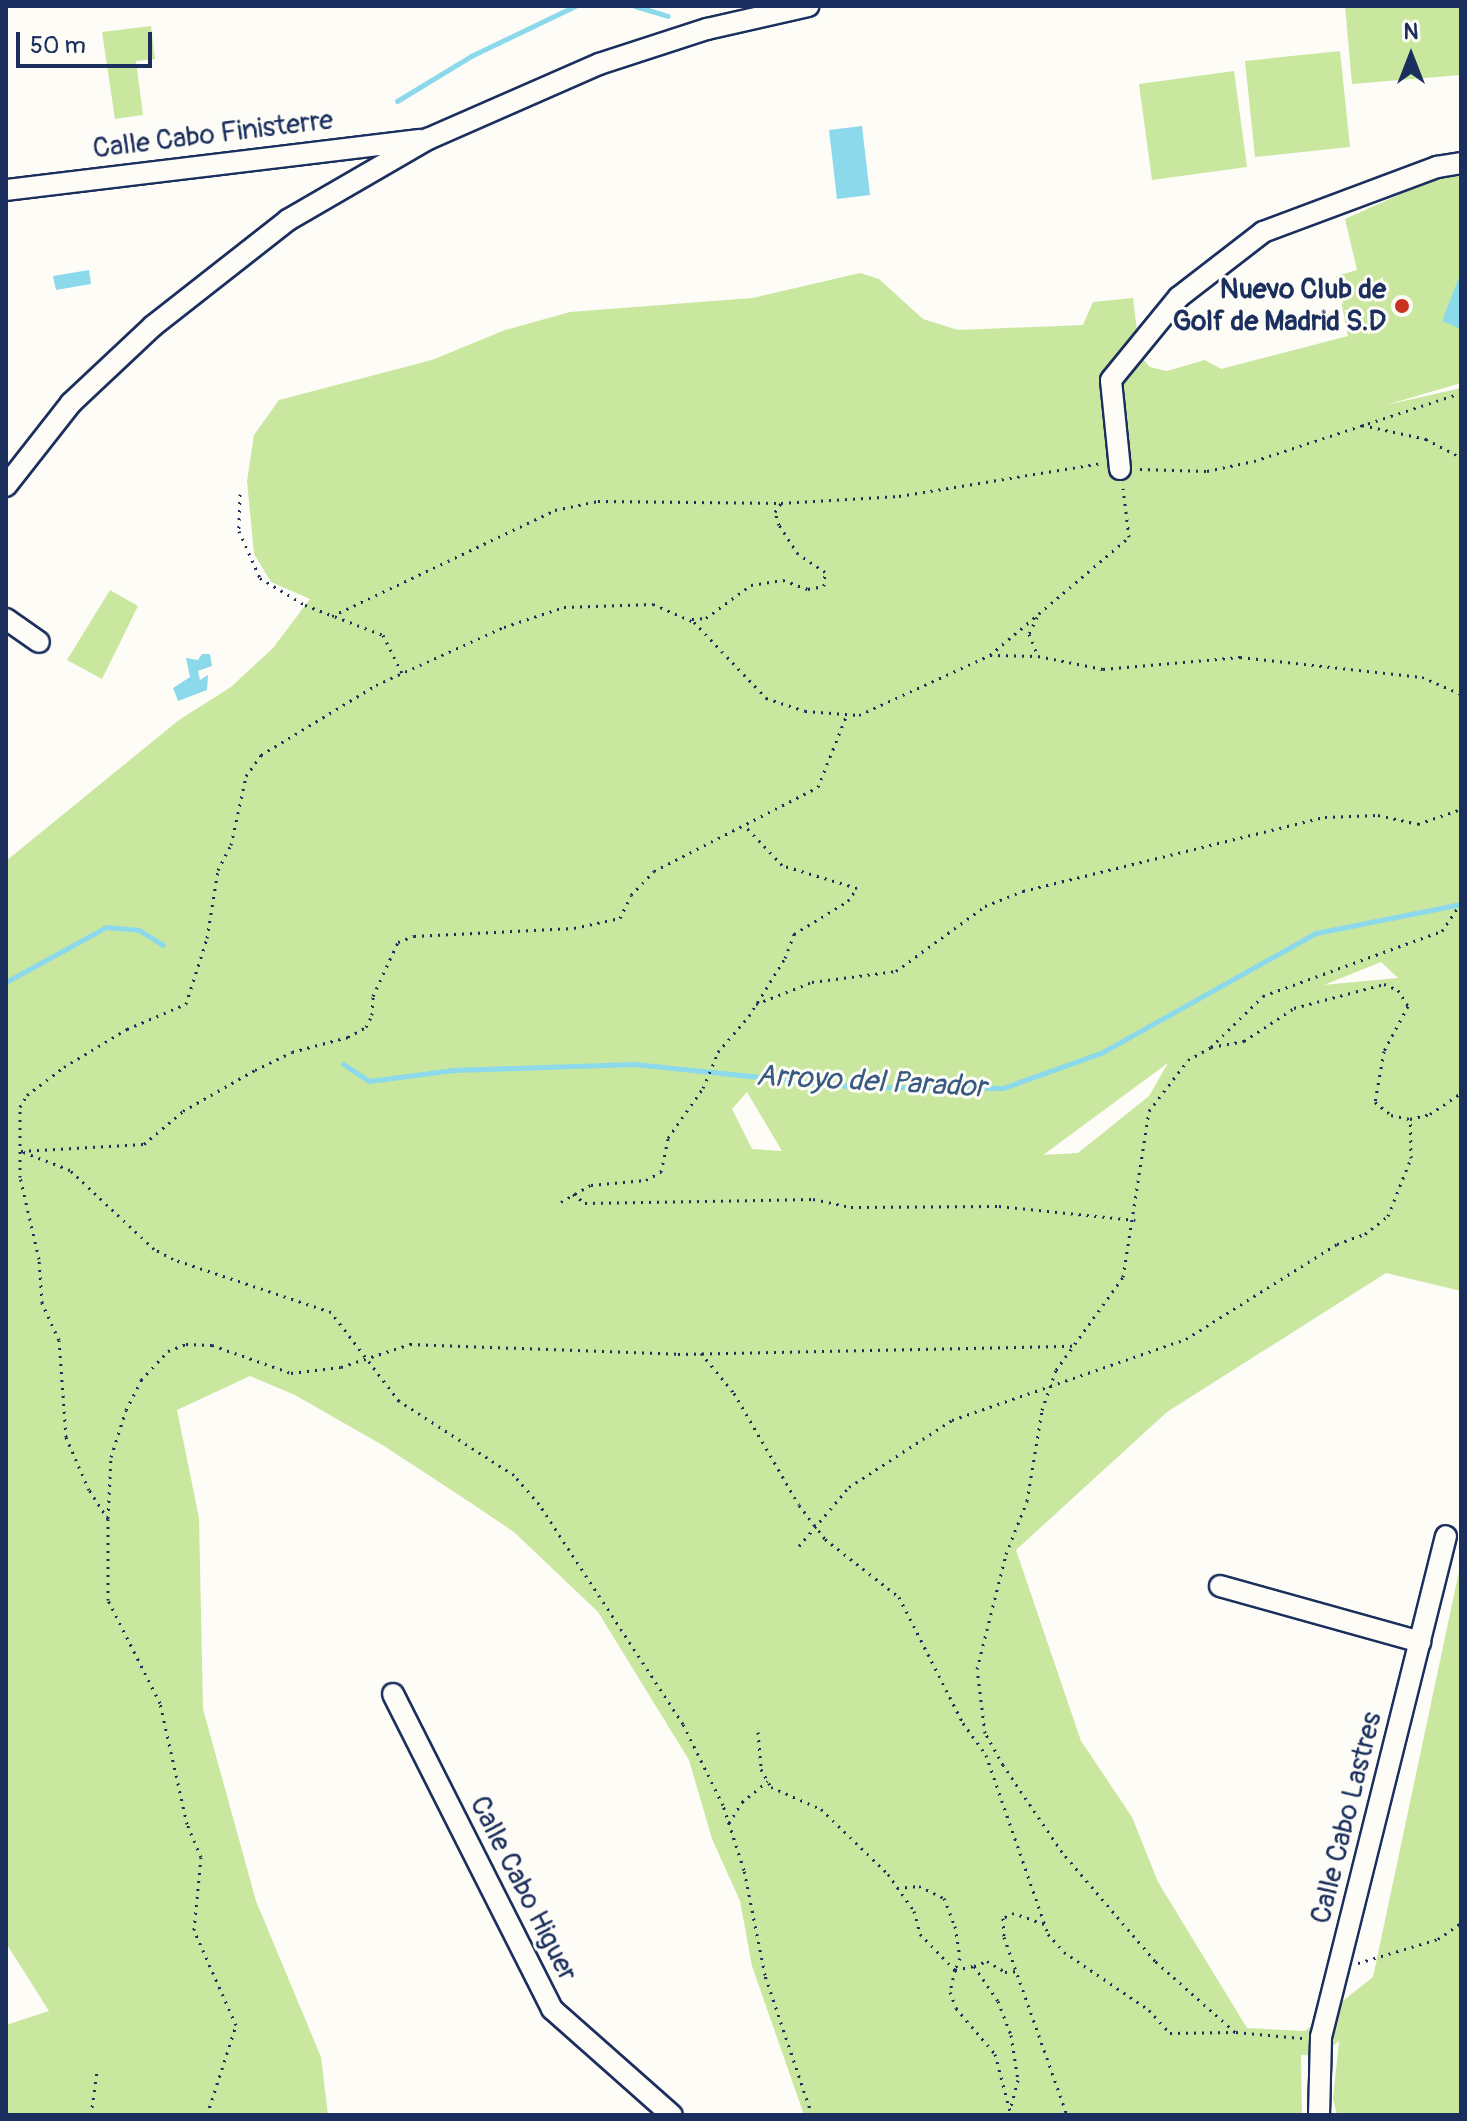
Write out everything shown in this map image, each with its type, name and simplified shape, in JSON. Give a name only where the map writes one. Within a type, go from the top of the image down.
[{"type":"street","points":[[6,486],[71,403],[153,326],[288,220],[428,139],[599,64],[707,29],[808,6]]},
{"type":"street","name":"Calle Cabo Finisterre","points":[[6,190],[428,139]]},
{"type":"street","points":[[1120,469],[1111,380],[1179,297],[1263,232],[1461,163]]},
{"type":"street","points":[[6,619],[39,642]]},
{"type":"street","name":"Calle Cabo Lastres","points":[[1319,2115],[1321,2037],[1446,1536]]},
{"type":"street","points":[[1220,1586],[1420,1642]]},
{"type":"street","name":"Calle Cabo Higuer","points":[[393,1694],[552,2009],[672,2115]]},
{"type":"path","points":[[332,616],[555,510],[598,501],[781,503],[899,496],[1103,462],[1120,469],[1207,471],[1254,461],[1461,393]]},
{"type":"path","points":[[1362,425],[1426,439],[1461,458]]},
{"type":"path","points":[[108,1519],[89,1490],[66,1437],[59,1340],[42,1303],[39,1259],[20,1177],[20,1107],[27,1095],[127,1029],[186,1004],[207,938],[218,870],[231,845],[237,801],[261,755],[402,673],[564,607],[653,604],[688,619],[766,698],[805,711],[859,715],[990,655],[1129,537],[1120,469]]},
{"type":"path","points":[[240,494],[239,531],[260,578],[332,616],[383,635],[402,673]]},
{"type":"path","points":[[688,619],[706,618],[751,585],[783,580],[808,589],[824,586],[825,572],[798,554],[779,525],[775,512],[781,503]]},
{"type":"path","points":[[1038,656],[1029,634],[1039,613]]},
{"type":"path","points":[[990,655],[1038,656],[1103,669],[1240,657],[1422,677],[1461,694]]},
{"type":"path","points":[[21,1151],[144,1144],[183,1111],[255,1070],[366,1027],[398,942],[414,936],[601,924],[620,918],[631,895],[654,871],[746,827],[818,787],[847,714]]},
{"type":"path","points":[[756,1004],[812,982],[896,971],[985,906],[1023,891],[1325,817],[1378,815],[1418,824],[1461,809]]},
{"type":"path","points":[[561,1202],[573,1194],[661,1172],[668,1138],[705,1082],[715,1058],[756,1004],[794,934],[848,901],[857,888],[782,865],[746,827]]},
{"type":"path","points":[[1235,2032],[1155,1961],[1062,1852],[985,1733],[977,1669],[1006,1554],[1027,1501],[1051,1386],[1073,1346],[1123,1277],[1135,1220],[1149,1111],[1188,1060],[1211,1047],[1263,996],[1408,946],[1442,931],[1461,903]]},
{"type":"path","points":[[1211,1047],[1244,1041],[1294,1008],[1384,984],[1398,990],[1408,1006],[1384,1051],[1375,1102],[1391,1115],[1410,1119],[1430,1114],[1461,1093]]},
{"type":"path","points":[[799,1546],[849,1487],[952,1420],[1186,1339],[1337,1244],[1365,1234],[1388,1216],[1411,1158],[1410,1119]]},
{"type":"path","points":[[21,1151],[70,1170],[134,1231],[173,1259],[331,1312],[399,1401],[514,1475],[539,1504],[683,1724],[729,1823],[765,1975],[812,2115]]},
{"type":"path","points":[[573,1194],[585,1203],[813,1199],[851,1207],[999,1206],[1135,1220]]},
{"type":"path","points":[[207,2115],[236,2025],[194,1930],[201,1857],[187,1824],[160,1703],[108,1600],[111,1457],[126,1410],[141,1380],[168,1351],[186,1344],[212,1345],[291,1373],[367,1358],[410,1344],[701,1353],[1073,1346]]},
{"type":"path","points":[[701,1353],[734,1393],[799,1505],[847,1560],[899,1597],[957,1712],[986,1755],[1044,1924],[1064,1952],[1149,2010],[1170,2033],[1235,2032],[1321,2037]]},
{"type":"path","points":[[758,1732],[761,1769],[768,1781],[821,1809],[897,1888],[914,1911],[920,1934],[955,1970]]},
{"type":"path","points":[[729,1823],[742,1802],[768,1781]]},
{"type":"path","points":[[897,1888],[919,1886],[944,1898],[957,1937],[960,1958],[950,1992],[956,2008],[995,2054],[1011,2106]]},
{"type":"path","points":[[1044,1924],[1028,1915],[1003,1918],[1004,1937],[1019,1971],[1067,2115]]},
{"type":"path","points":[[1338,1968],[1438,1939],[1461,1923]]},
{"type":"path","points":[[955,1970],[987,1961],[1005,1972],[1019,1971]]},
{"type":"path","points":[[974,1966],[998,2001],[1011,2035],[1018,2080],[1011,2115]]},
{"type":"path","points":[[91,2115],[97,2071]]},
{"type":"green space","points":[[1345,6],[1461,6],[1461,75],[1352,84]]},
{"type":"green space","points":[[151,26],[155,59],[136,61],[143,115],[115,119],[102,32]]},
{"type":"green space","points":[[1340,51],[1350,147],[1255,157],[1245,61]]},
{"type":"green space","points":[[1234,71],[1247,167],[1152,180],[1139,84]]},
{"type":"green space","points":[[1461,176],[1461,383],[1386,405],[1461,388],[1461,1291],[1386,1273],[1167,1412],[1016,1550],[1081,1741],[1132,1817],[1158,1882],[1247,2028],[1305,2031],[1373,1977],[1461,1562],[1461,2115],[1337,2115],[1333,2099],[1339,2041],[1321,2056],[1301,2055],[1302,2115],[804,2115],[752,1966],[740,1901],[712,1839],[689,1760],[598,1612],[514,1532],[384,1446],[295,1395],[250,1376],[177,1410],[199,1518],[203,1709],[256,1901],[321,2057],[328,2115],[6,2115],[6,2025],[49,2011],[6,1943],[6,861],[179,720],[231,687],[273,648],[310,599],[271,582],[254,554],[247,481],[254,435],[279,400],[432,360],[505,330],[570,312],[752,298],[860,273],[879,279],[923,319],[958,330],[1083,325],[1093,302],[1133,298],[1140,356],[1150,367],[1167,371],[1205,360],[1221,369],[1348,336],[1336,276],[1357,270],[1345,219],[1434,179]],"holes":[[[1381,962],[1398,978],[1324,985]],[[1168,1063],[1149,1096],[1078,1153],[1043,1155]],[[747,1092],[782,1151],[752,1149],[732,1109]]]},
{"type":"green space","points":[[110,590],[138,606],[102,679],[67,660]]},
{"type":"water","points":[[862,126],[870,195],[837,199],[829,130]]},
{"type":"water","points":[[89,270],[91,284],[56,290],[53,276]]},
{"type":"water","points":[[1461,275],[1461,329],[1442,321]]},
{"type":"water","points":[[202,654],[210,654],[212,666],[198,671],[200,680],[208,675],[207,690],[178,701],[173,688],[190,677],[186,658],[198,660]]},
{"type":"waterway","points":[[397,101],[471,56],[575,6]]},
{"type":"waterway","points":[[635,6],[668,16]]},
{"type":"waterway","name":"Arroyo del Parador","points":[[343,1064],[369,1081],[453,1070],[634,1064],[855,1087],[1003,1088],[1101,1053],[1316,933],[1461,904]]},
{"type":"waterway","name":"Arroyo del Parador","points":[[6,982],[106,927],[139,930],[163,945]]},
{"type":"place","name":"Nuevo Club de Golf de Madrid S.D","points":[[1402,306]]}]
